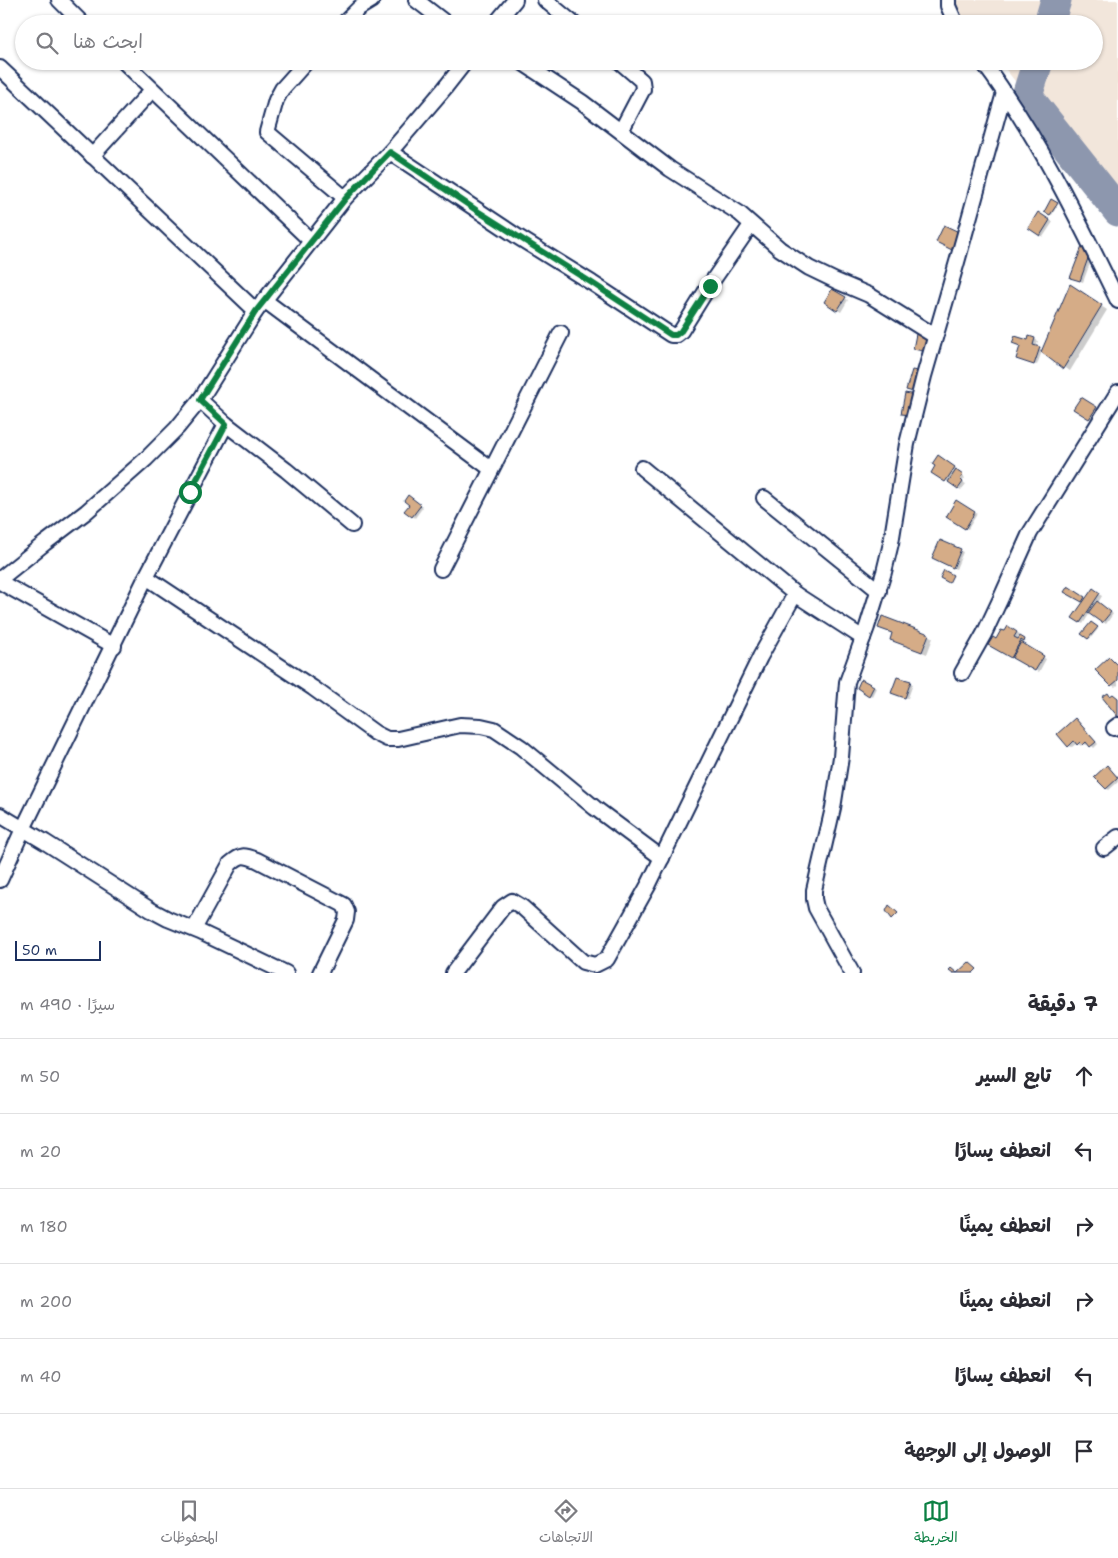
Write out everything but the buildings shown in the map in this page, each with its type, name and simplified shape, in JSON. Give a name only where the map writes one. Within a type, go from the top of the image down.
[{"type":"street","points":[[59,0],[75,15]]},
{"type":"street","points":[[352,15],[372,0]]},
{"type":"street","points":[[416,0],[435,15]]},
{"type":"street","points":[[502,15],[514,0]]},
{"type":"street","points":[[545,0],[563,15]]},
{"type":"street","points":[[948,0],[948,6],[952,15]]},
{"type":"street","points":[[0,68],[92,156],[260,305],[491,469]]},
{"type":"street","points":[[132,70],[311,242]]},
{"type":"street","points":[[299,70],[282,89],[276,100],[271,112],[267,132],[346,198]]},
{"type":"street","points":[[114,646],[0,581],[86,512],[146,459],[177,428],[200,400],[260,305],[346,198],[390,152],[459,70]]},
{"type":"street","points":[[534,70],[622,131],[670,169],[739,213],[751,226],[780,249],[809,268],[869,295],[936,336]]},
{"type":"street","points":[[622,131],[643,90],[642,81],[629,70]]},
{"type":"street","points":[[988,70],[1026,126],[1061,188],[1118,301]]},
{"type":"street","points":[[92,156],[152,90]]},
{"type":"street","points":[[852,973],[816,908],[814,899],[814,890],[833,808],[841,757],[847,682],[879,591],[892,543],[906,444],[1004,93]]},
{"type":"street","points":[[390,152],[510,232],[671,335],[676,335],[681,331],[751,226]]},
{"type":"street","points":[[441,569],[561,333]]},
{"type":"street","points":[[962,673],[984,634],[1030,533],[1118,392]]},
{"type":"street","points":[[200,400],[226,424],[286,470],[352,525]]},
{"type":"street","points":[[0,880],[146,577],[226,424]]},
{"type":"street","points":[[642,468],[795,594],[863,638]]},
{"type":"street","points":[[764,498],[879,591]]},
{"type":"street","points":[[146,577],[313,688],[375,733],[387,739],[398,739],[460,725],[494,728],[662,858]]},
{"type":"street","points":[[454,973],[503,907],[512,901],[522,907],[583,962],[595,965],[606,959],[649,884],[760,657],[795,594]]},
{"type":"street","points":[[0,815],[151,910],[286,973]]},
{"type":"street","points":[[1104,848],[1118,837]]},
{"type":"street","points":[[194,929],[230,864],[237,858],[245,856],[265,864],[344,905],[347,912],[346,920],[320,973]]},
{"type":"shaded area","points":[[956,0],[1118,0],[1118,215],[1025,99],[1027,96],[1006,70],[1103,70],[1103,15],[962,15],[955,7]]},
{"type":"taxiway","points":[[1052,15],[1056,0]]},
{"type":"taxiway","points":[[1035,70],[1027,96],[1118,211]]},
{"type":"route","points":[[190,492],[226,424],[200,400],[256,311],[346,198],[390,152],[479,212],[671,335],[676,335],[681,331],[710,286]]}]
